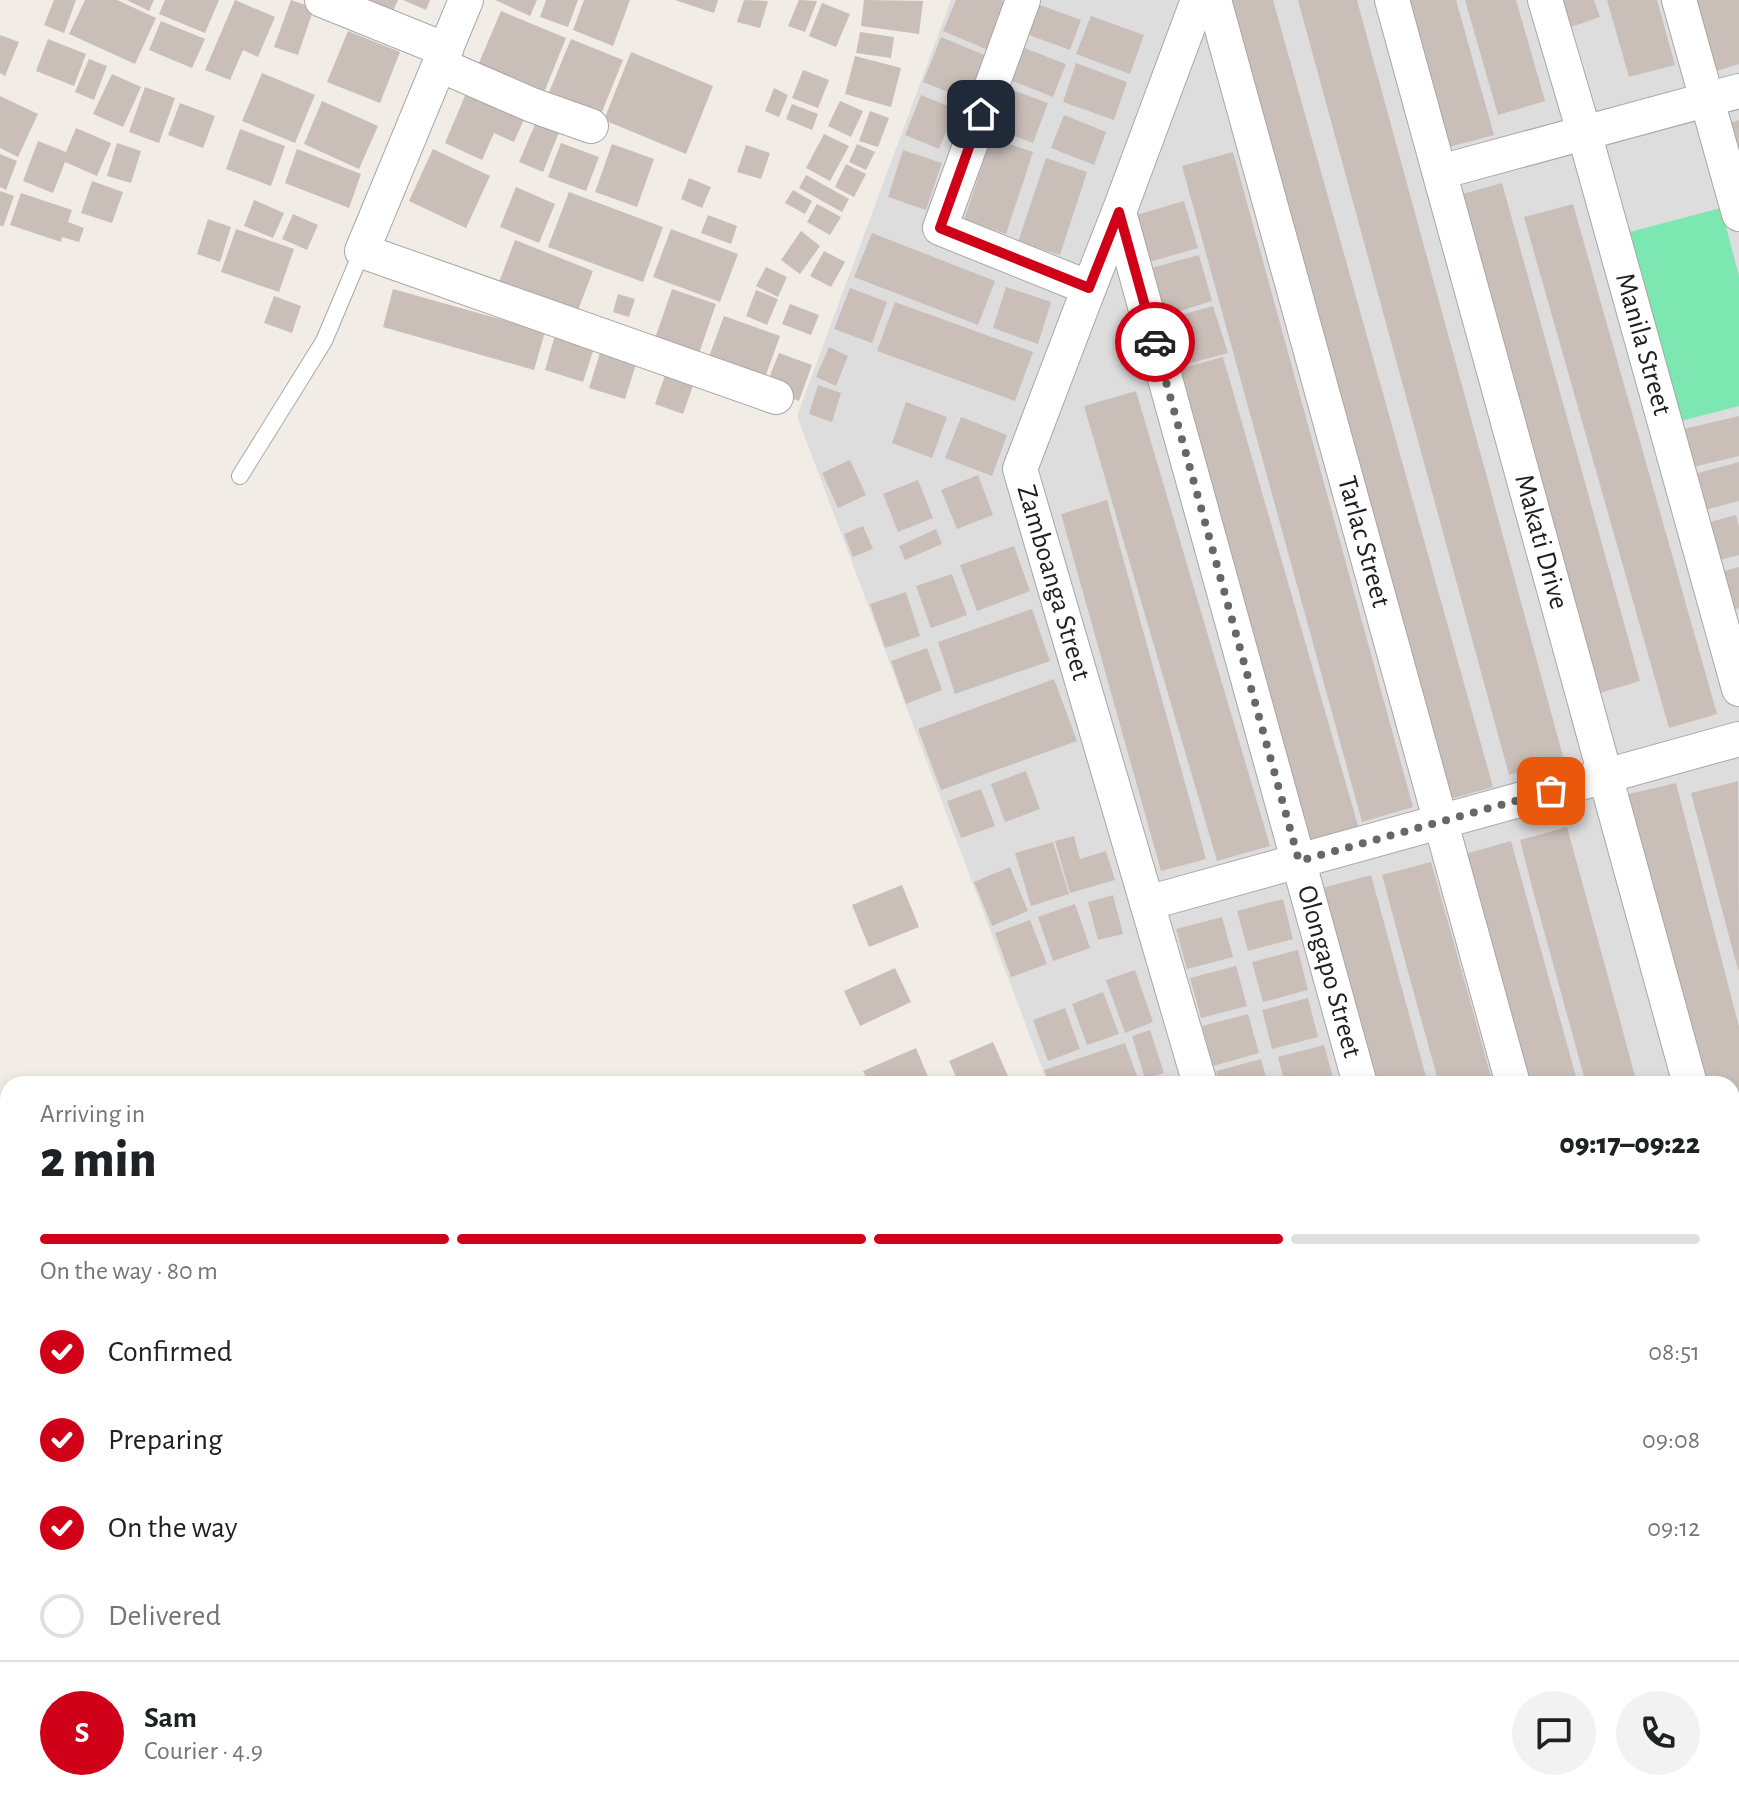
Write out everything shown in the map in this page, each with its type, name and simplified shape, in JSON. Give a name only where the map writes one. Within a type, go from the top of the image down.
[{"type":"street","points":[[322,0],[443,57],[532,105],[591,126]]},
{"type":"street","points":[[466,0],[362,251],[776,397]]},
{"type":"street","points":[[1023,0],[940,228],[1089,288]]},
{"type":"street","name":"Zamboanga Street","points":[[1198,0],[1020,469],[1198,1076]]},
{"type":"street","name":"Tarlac Street","points":[[1214,0],[1511,1076]]},
{"type":"street","name":"Makati Drive","points":[[1392,0],[1688,1076]]},
{"type":"street","name":"Manila Street","points":[[1545,0],[1739,689]]},
{"type":"street","points":[[1679,0],[1723,95],[1739,214]]},
{"type":"street","points":[[1440,172],[1723,95]]},
{"type":"street","name":"Olongapo Street","points":[[1119,212],[1358,1076]]},
{"type":"street","points":[[1147,903],[1739,739]]},
{"type":"lane","points":[[240,476],[324,341],[362,251]]},
{"type":"shaded area","points":[[951,0],[1739,0],[1739,1076],[1045,1076],[797,416]]},
{"type":"green space","points":[[1721,208],[1739,276],[1739,406],[1673,423],[1622,234]]},
{"type":"building","points":[[54,0],[76,0],[64,33],[44,25]]},
{"type":"building","points":[[85,0],[117,0],[156,18],[135,64],[69,34]]},
{"type":"building","points":[[127,0],[154,0],[149,11]]},
{"type":"building","points":[[165,0],[219,0],[205,33],[159,14]]},
{"type":"building","points":[[235,0],[275,17],[258,57],[243,50],[230,80],[205,70]]},
{"type":"building","points":[[291,0],[314,8],[298,55],[274,47]]},
{"type":"building","points":[[348,0],[398,0],[390,18]]},
{"type":"building","points":[[403,0],[430,0],[426,10]]},
{"type":"building","points":[[495,0],[537,0],[530,16]]},
{"type":"building","points":[[546,0],[578,0],[568,27],[540,17]]},
{"type":"building","points":[[584,0],[630,0],[613,46],[573,30]]},
{"type":"building","points":[[675,0],[718,0],[714,13]]},
{"type":"building","points":[[744,0],[768,1],[760,28],[737,22]]},
{"type":"building","points":[[799,0],[817,1],[805,32],[788,26]]},
{"type":"building","points":[[864,0],[923,1],[919,34],[861,26]]},
{"type":"building","points":[[956,0],[1001,0],[1007,3],[988,50],[943,31]]},
{"type":"building","points":[[1224,0],[1273,0],[1493,787],[1443,801]]},
{"type":"building","points":[[1298,0],[1357,0],[1564,760],[1509,775]]},
{"type":"building","points":[[1395,0],[1456,0],[1494,135],[1438,150]]},
{"type":"building","points":[[1465,0],[1516,0],[1545,101],[1498,115]]},
{"type":"building","points":[[1550,0],[1594,0],[1600,17],[1559,31]]},
{"type":"building","points":[[1607,0],[1657,0],[1675,65],[1629,77]]},
{"type":"building","points":[[1689,0],[1739,0],[1739,64],[1710,73]]},
{"type":"building","points":[[822,3],[850,14],[836,47],[809,36]]},
{"type":"building","points":[[1040,5],[1081,20],[1070,50],[1029,35]]},
{"type":"building","points":[[501,11],[566,38],[539,105],[473,77]]},
{"type":"building","points":[[1091,16],[1144,35],[1130,74],[1076,54]]},
{"type":"building","points":[[161,21],[205,39],[192,68],[149,50]]},
{"type":"building","points":[[348,31],[400,52],[380,103],[327,82]]},
{"type":"building","points":[[860,32],[894,37],[891,58],[856,53]]},
{"type":"building","points":[[0,35],[19,42],[5,76],[0,73]]},
{"type":"building","points":[[941,37],[989,57],[971,101],[923,82]]},
{"type":"building","points":[[48,39],[86,54],[74,86],[36,71]]},
{"type":"building","points":[[571,39],[623,60],[597,124],[545,102]]},
{"type":"building","points":[[1022,47],[1066,64],[1053,97],[1010,80]]},
{"type":"building","points":[[631,52],[713,86],[686,154],[604,120]]},
{"type":"building","points":[[855,56],[901,68],[891,107],[845,94]]},
{"type":"building","points":[[89,59],[107,66],[94,100],[75,92]]},
{"type":"building","points":[[1076,63],[1127,82],[1114,120],[1063,102]]},
{"type":"building","points":[[803,70],[829,80],[818,108],[792,98]]},
{"type":"building","points":[[262,73],[315,95],[295,143],[242,121]]},
{"type":"building","points":[[112,74],[141,87],[123,127],[93,114]]},
{"type":"building","points":[[145,87],[175,98],[159,143],[129,132]]},
{"type":"building","points":[[774,88],[788,95],[779,117],[765,111]]},
{"type":"building","points":[[1007,88],[1048,103],[1033,143],[992,128]]},
{"type":"building","points":[[467,91],[525,117],[514,142],[494,133],[482,160],[445,143]]},
{"type":"building","points":[[921,95],[955,109],[939,149],[905,135]]},
{"type":"building","points":[[0,96],[38,114],[18,157],[0,148]]},
{"type":"building","points":[[322,101],[378,126],[359,169],[304,144]]},
{"type":"building","points":[[840,101],[863,111],[851,137],[828,126]]},
{"type":"building","points":[[180,103],[215,116],[203,148],[168,135]]},
{"type":"building","points":[[792,104],[818,114],[812,130],[786,119]]},
{"type":"building","points":[[870,111],[889,118],[878,147],[859,141]]},
{"type":"building","points":[[539,115],[562,125],[543,172],[519,162]]},
{"type":"building","points":[[1064,115],[1106,132],[1094,165],[1051,148]]},
{"type":"building","points":[[1739,120],[1739,157],[1729,123]]},
{"type":"building","points":[[76,128],[111,143],[97,176],[65,162],[53,193],[23,181],[38,141],[66,152]]},
{"type":"building","points":[[240,129],[285,146],[271,186],[226,169]]},
{"type":"building","points":[[824,134],[849,146],[830,181],[806,168]]},
{"type":"building","points":[[991,138],[1033,152],[1006,234],[964,220]]},
{"type":"building","points":[[117,143],[141,151],[131,183],[107,176]]},
{"type":"building","points":[[561,143],[599,157],[586,191],[548,177]]},
{"type":"building","points":[[612,144],[654,159],[637,207],[595,192]]},
{"type":"building","points":[[857,144],[875,152],[866,170],[849,162]]},
{"type":"building","points":[[746,145],[770,153],[761,179],[737,172]]},
{"type":"building","points":[[297,149],[361,174],[349,208],[285,183]]},
{"type":"building","points":[[433,149],[490,176],[466,228],[409,201]]},
{"type":"building","points":[[903,150],[942,163],[926,210],[888,197]]},
{"type":"building","points":[[1233,152],[1413,807],[1362,822],[1182,166]]},
{"type":"building","points":[[0,154],[17,161],[6,190],[0,187]]},
{"type":"building","points":[[1046,158],[1087,172],[1060,255],[1018,242]]},
{"type":"building","points":[[846,164],[866,174],[854,197],[835,187]]},
{"type":"building","points":[[806,175],[849,199],[842,212],[799,188]]},
{"type":"building","points":[[689,178],[711,187],[702,208],[681,199]]},
{"type":"building","points":[[92,181],[123,192],[112,223],[81,213]]},
{"type":"building","points":[[1502,183],[1640,681],[1593,695],[1455,196]]},
{"type":"building","points":[[516,187],[555,204],[539,243],[500,227]]},
{"type":"building","points":[[793,190],[812,201],[805,214],[785,203]]},
{"type":"building","points":[[0,191],[14,196],[3,227],[0,225]]},
{"type":"building","points":[[569,192],[663,227],[643,282],[548,247]]},
{"type":"building","points":[[21,193],[72,210],[68,222],[84,228],[79,242],[62,237],[61,242],[10,225]]},
{"type":"building","points":[[254,200],[284,213],[273,238],[244,226]]},
{"type":"building","points":[[1184,201],[1198,248],[1139,265],[1126,218]]},
{"type":"building","points":[[817,204],[841,217],[830,235],[807,222]]},
{"type":"building","points":[[1573,204],[1717,714],[1669,728],[1524,217]]},
{"type":"building","points":[[293,214],[318,225],[307,250],[282,239]]},
{"type":"building","points":[[708,215],[737,226],[731,244],[701,233]]},
{"type":"building","points":[[208,219],[231,227],[220,262],[197,254]]},
{"type":"building","points":[[236,229],[294,249],[279,292],[221,272]]},
{"type":"building","points":[[671,229],[738,254],[720,302],[653,277]]},
{"type":"building","points":[[801,231],[820,246],[800,274],[781,260]]},
{"type":"building","points":[[872,233],[995,281],[978,325],[854,277]]},
{"type":"building","points":[[515,240],[593,271],[573,323],[495,293]]},
{"type":"building","points":[[824,251],[845,262],[831,287],[810,276]]},
{"type":"building","points":[[1199,255],[1212,301],[1154,319],[1140,271]]},
{"type":"building","points":[[766,267],[787,277],[778,297],[756,286]]},
{"type":"building","points":[[1006,287],[1051,302],[1038,344],[993,328]]},
{"type":"building","points":[[850,288],[887,302],[872,343],[834,329]]},
{"type":"building","points":[[393,289],[545,332],[534,370],[383,327]]},
{"type":"building","points":[[672,289],[716,304],[695,365],[651,350]]},
{"type":"building","points":[[756,290],[778,299],[767,325],[746,316]]},
{"type":"building","points":[[618,294],[635,299],[629,317],[613,312]]},
{"type":"building","points":[[274,296],[301,306],[292,333],[264,323]]},
{"type":"building","points":[[895,302],[1033,352],[1015,401],[877,351]]},
{"type":"building","points":[[790,304],[819,315],[811,335],[782,324]]},
{"type":"building","points":[[1213,306],[1228,353],[1169,369],[1155,322]]},
{"type":"building","points":[[724,316],[780,336],[763,383],[707,362]]},
{"type":"building","points":[[555,335],[594,348],[583,382],[545,370]]},
{"type":"building","points":[[829,347],[848,356],[836,386],[816,377]]},
{"type":"building","points":[[600,353],[636,364],[625,399],[589,388]]},
{"type":"building","points":[[779,353],[812,365],[799,401],[765,388]]},
{"type":"building","points":[[1223,357],[1359,829],[1301,846],[1164,373]]},
{"type":"building","points":[[667,370],[695,380],[683,414],[655,404]]},
{"type":"building","points":[[818,385],[841,393],[832,422],[809,414]]},
{"type":"building","points":[[1136,391],[1270,846],[1217,861],[1084,406]]},
{"type":"building","points":[[906,402],[947,417],[932,458],[892,443]]},
{"type":"building","points":[[1739,416],[1739,456],[1681,470],[1671,432]]},
{"type":"building","points":[[961,417],[1007,435],[992,476],[945,458]]},
{"type":"building","points":[[850,460],[866,495],[838,508],[822,473]]},
{"type":"building","points":[[1739,462],[1739,501],[1697,512],[1687,476]]},
{"type":"building","points":[[978,475],[993,515],[957,529],[941,490]]},
{"type":"building","points":[[918,480],[933,518],[898,532],[883,494]]},
{"type":"building","points":[[1107,500],[1206,859],[1161,871],[1061,514]]},
{"type":"building","points":[[1736,515],[1739,555],[1709,563],[1699,525]]},
{"type":"building","points":[[863,526],[873,549],[853,557],[844,534]]},
{"type":"building","points":[[936,529],[942,544],[905,560],[899,546]]},
{"type":"building","points":[[1014,546],[1030,591],[977,611],[960,565]]},
{"type":"building","points":[[1739,567],[1739,608],[1723,612],[1713,574]]},
{"type":"building","points":[[952,574],[967,615],[931,628],[916,586]]},
{"type":"building","points":[[906,592],[920,636],[885,648],[870,604]]},
{"type":"building","points":[[1032,609],[1050,661],[955,694],[938,642]]},
{"type":"building","points":[[927,648],[942,690],[906,704],[891,661]]},
{"type":"building","points":[[1054,679],[1077,741],[941,790],[918,729]]},
{"type":"building","points":[[1026,771],[1040,809],[1005,822],[991,784]]},
{"type":"building","points":[[1738,781],[1739,970],[1691,793]]},
{"type":"building","points":[[1676,783],[1739,1027],[1739,1076],[1693,1076],[1620,796]]},
{"type":"building","points":[[981,789],[995,826],[961,838],[947,801]]},
{"type":"building","points":[[1567,827],[1635,1076],[1584,1076],[1520,840]]},
{"type":"building","points":[[1074,836],[1080,859],[1106,851],[1115,880],[1070,893],[1055,841]]},
{"type":"building","points":[[1511,841],[1576,1076],[1525,1076],[1465,854]]},
{"type":"building","points":[[1053,842],[1069,894],[1031,906],[1015,853]]},
{"type":"building","points":[[1431,862],[1491,1076],[1437,1076],[1382,875]]},
{"type":"building","points":[[1010,867],[1028,911],[992,926],[974,882]]},
{"type":"building","points":[[1371,875],[1426,1076],[1371,1076],[1319,889]]},
{"type":"building","points":[[902,885],[919,927],[869,947],[852,905]]},
{"type":"building","points":[[1113,895],[1123,934],[1098,940],[1088,902]]},
{"type":"building","points":[[1283,899],[1293,939],[1248,951],[1237,911]]},
{"type":"building","points":[[1075,904],[1090,948],[1053,961],[1038,917]]},
{"type":"building","points":[[1222,917],[1233,957],[1187,969],[1176,929]]},
{"type":"building","points":[[1030,920],[1047,964],[1011,977],[995,933]]},
{"type":"building","points":[[1298,950],[1308,990],[1263,1002],[1252,962]]},
{"type":"building","points":[[1236,966],[1247,1006],[1201,1018],[1190,978]]},
{"type":"building","points":[[895,968],[911,1002],[860,1026],[844,991]]},
{"type":"building","points":[[1135,970],[1153,1022],[1125,1033],[1106,980]]},
{"type":"building","points":[[1103,992],[1119,1034],[1087,1045],[1072,1004]]},
{"type":"building","points":[[1308,998],[1318,1037],[1272,1049],[1262,1010]]},
{"type":"building","points":[[1065,1008],[1080,1049],[1048,1061],[1033,1020]]},
{"type":"building","points":[[1248,1014],[1259,1053],[1213,1066],[1202,1026]]},
{"type":"building","points":[[1150,1030],[1164,1073],[1144,1076],[1132,1036]]},
{"type":"building","points":[[993,1042],[1008,1076],[956,1076],[949,1061]]},
{"type":"building","points":[[1125,1043],[1137,1076],[1046,1076],[1044,1070]]},
{"type":"building","points":[[1324,1045],[1333,1076],[1283,1076],[1278,1057]]},
{"type":"building","points":[[916,1048],[928,1076],[865,1076],[863,1071]]},
{"type":"building","points":[[1261,1059],[1266,1076],[1217,1076],[1216,1071]]},
{"type":"way so far","points":[[1155,342],[1299,861],[1551,791]]},
{"type":"route","points":[[981,114],[940,228],[1089,288],[1119,212],[1155,342]]}]
